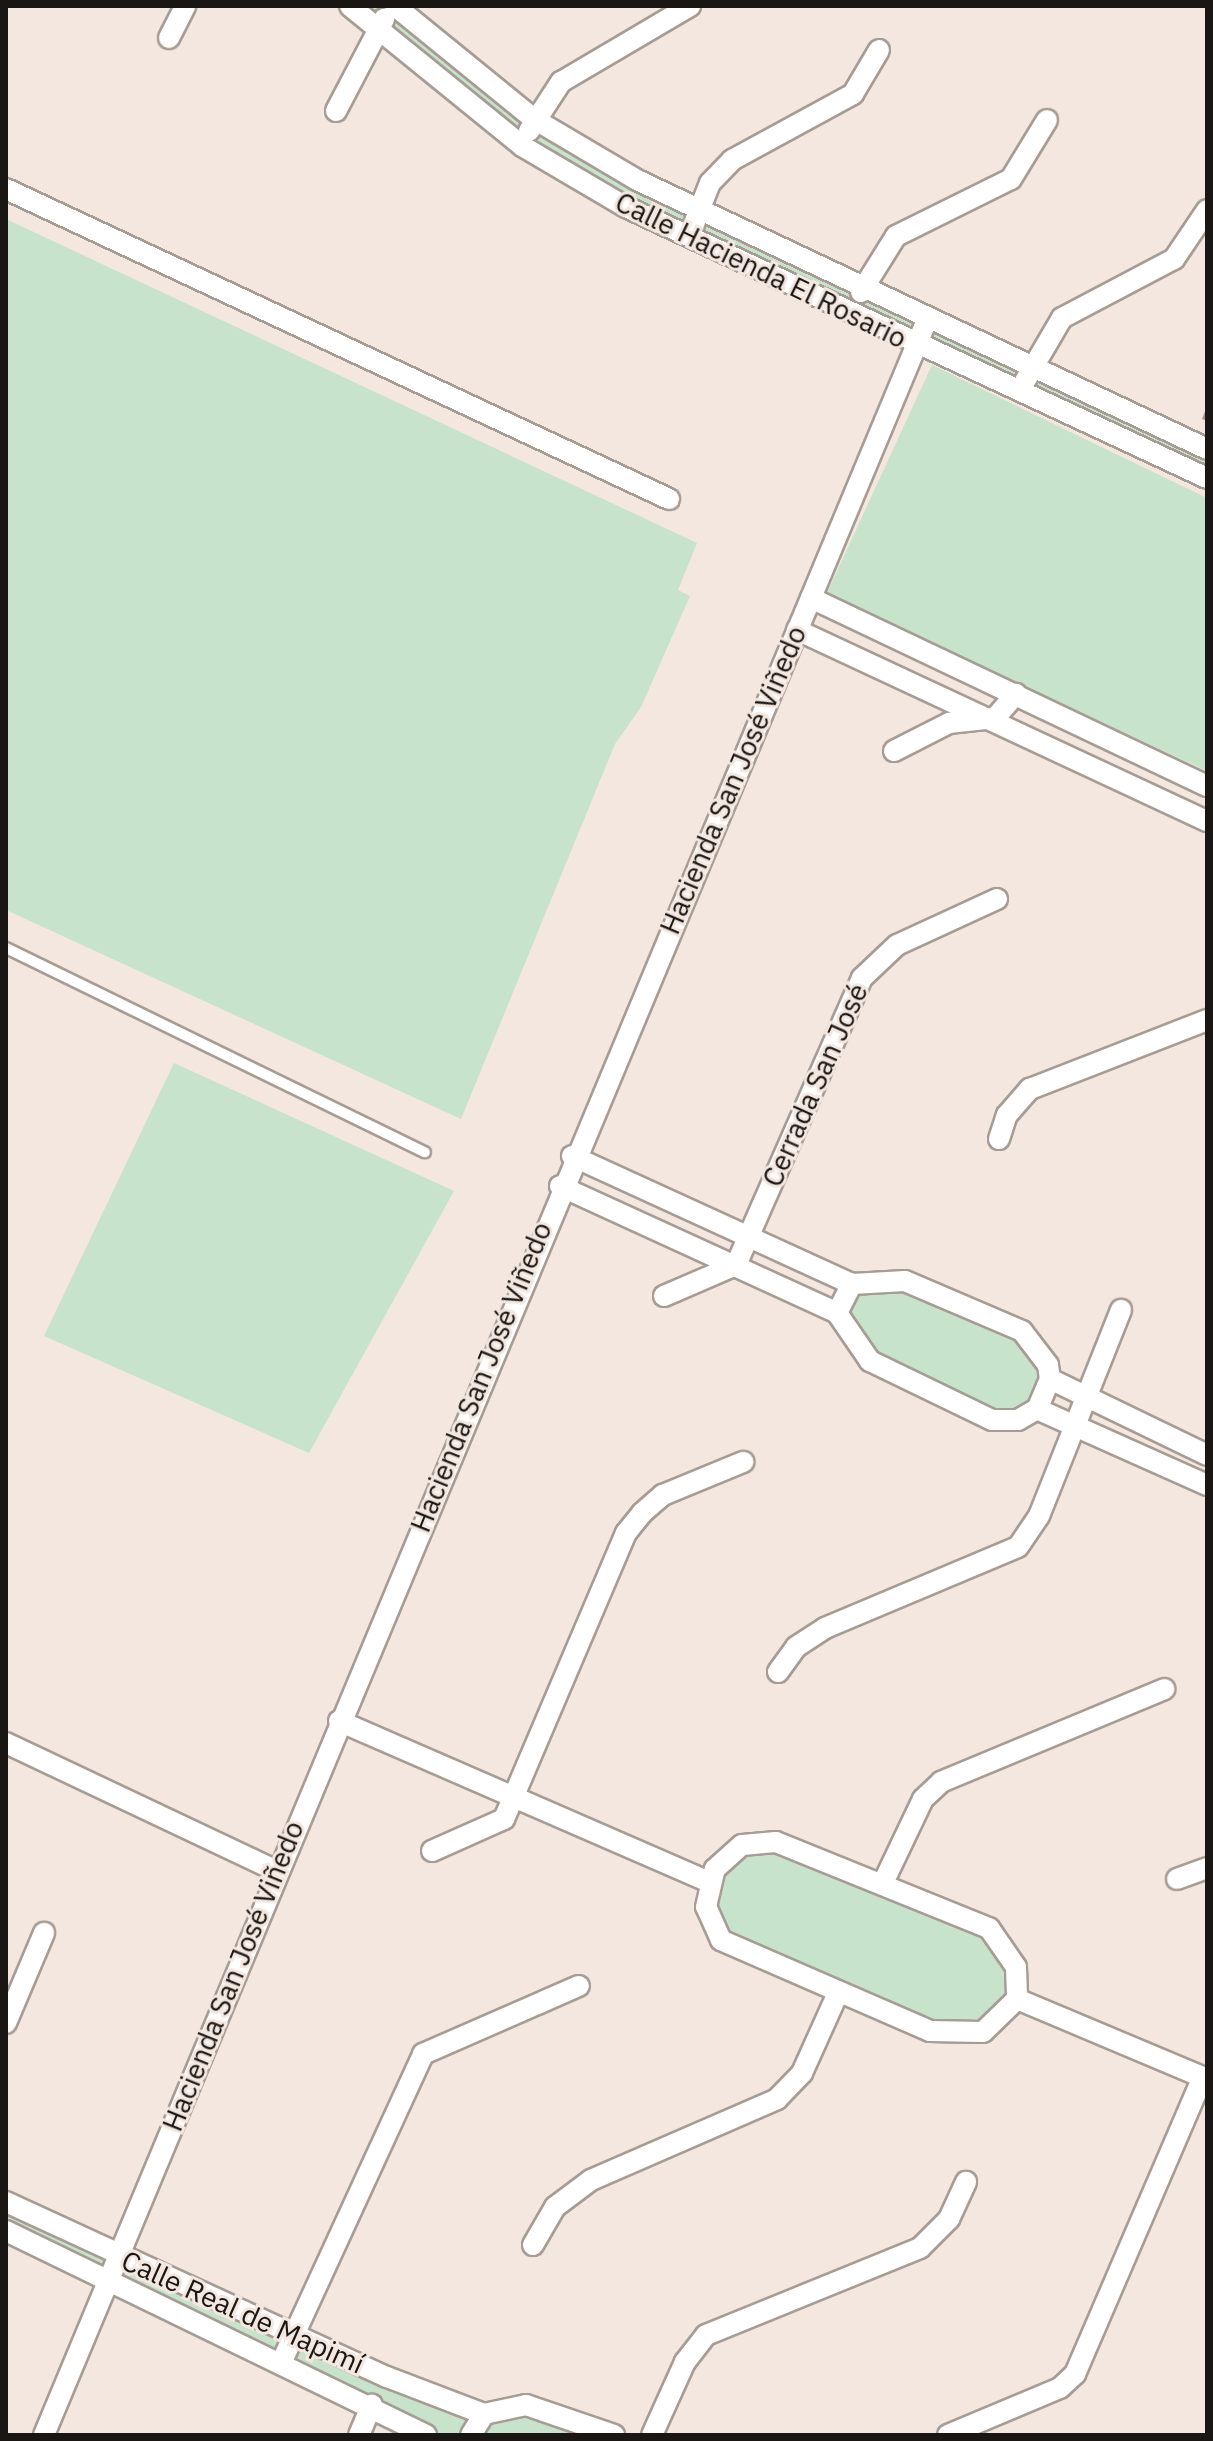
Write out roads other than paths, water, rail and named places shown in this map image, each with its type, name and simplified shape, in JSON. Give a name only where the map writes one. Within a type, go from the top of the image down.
[{"type":"street","points":[[169,38],[185,6]]},
{"type":"street","name":"Calle Hacienda El Rosario","points":[[350,6],[522,146],[688,239],[1207,478]]},
{"type":"street","points":[[336,111],[377,28],[395,6]]},
{"type":"street","name":"Calle Hacienda El Rosario","points":[[395,6],[534,119],[699,212],[861,292],[1207,449]]},
{"type":"street","points":[[522,146],[534,119],[561,82],[690,6]]},
{"type":"street","points":[[688,239],[710,183],[732,160],[853,94],[879,50]]},
{"type":"street","points":[[861,292],[896,236],[1011,179],[1047,120]]},
{"type":"street","points":[[6,189],[669,499]]},
{"type":"street","points":[[1020,392],[1062,318],[1174,259],[1207,210]]},
{"type":"street","name":"Hacienda San José Viñedo","points":[[44,2435],[572,1156],[926,322]]},
{"type":"street","points":[[811,598],[1207,786]]},
{"type":"street","points":[[797,630],[995,718],[1207,821]]},
{"type":"street","points":[[894,751],[949,723],[995,718],[1016,694]]},
{"type":"street","name":"Cerrada San José","points":[[736,1265],[862,978],[897,945],[997,899]]},
{"type":"street","points":[[999,1139],[1007,1115],[1030,1089],[1207,1020]]},
{"type":"street","points":[[560,1186],[837,1313],[857,1350],[889,1374],[992,1420],[1018,1420],[1037,1409],[1050,1379],[1039,1346],[1022,1331],[905,1281],[852,1284],[572,1156]]},
{"type":"street","points":[[664,1296],[736,1265]]},
{"type":"street","points":[[837,1313],[852,1284]]},
{"type":"street","points":[[778,1672],[796,1647],[825,1628],[1018,1547],[1075,1426],[1121,1310]]},
{"type":"street","points":[[1050,1379],[1207,1455]]},
{"type":"street","points":[[1037,1409],[1207,1485]]},
{"type":"street","points":[[432,1851],[504,1819],[516,1798],[626,1533],[663,1495],[743,1462]]},
{"type":"street","points":[[883,1883],[923,1799],[941,1782],[1164,1689]]},
{"type":"street","points":[[339,1721],[709,1882]]},
{"type":"street","points":[[6,1743],[277,1871]]},
{"type":"street","points":[[760,1841],[883,1883],[989,1928],[1016,1967],[1017,1999],[983,2032],[954,2035],[838,1993],[721,1940],[706,1907],[709,1882],[725,1857],[760,1841]]},
{"type":"street","points":[[1177,1879],[1207,1868]]},
{"type":"street","points":[[6,2023],[44,1933]]},
{"type":"street","points":[[282,2361],[423,2054],[579,1986]]},
{"type":"street","points":[[533,2245],[555,2207],[591,2180],[777,2099],[802,2073],[838,1993]]},
{"type":"street","points":[[948,2435],[1060,2388],[1075,2374],[1205,2078],[1017,1999]]},
{"type":"street","points":[[652,2435],[706,2335],[920,2248],[949,2219],[966,2182]]},
{"type":"street","name":"Calle Real de Mapimí","points":[[6,2202],[294,2334],[484,2414]]},
{"type":"street","points":[[6,2231],[282,2361],[426,2435]]},
{"type":"street","points":[[359,2435],[372,2405]]},
{"type":"street","points":[[471,2435],[484,2414],[549,2407],[614,2435]]},
{"type":"lane","points":[[6,948],[425,1152]]}]
